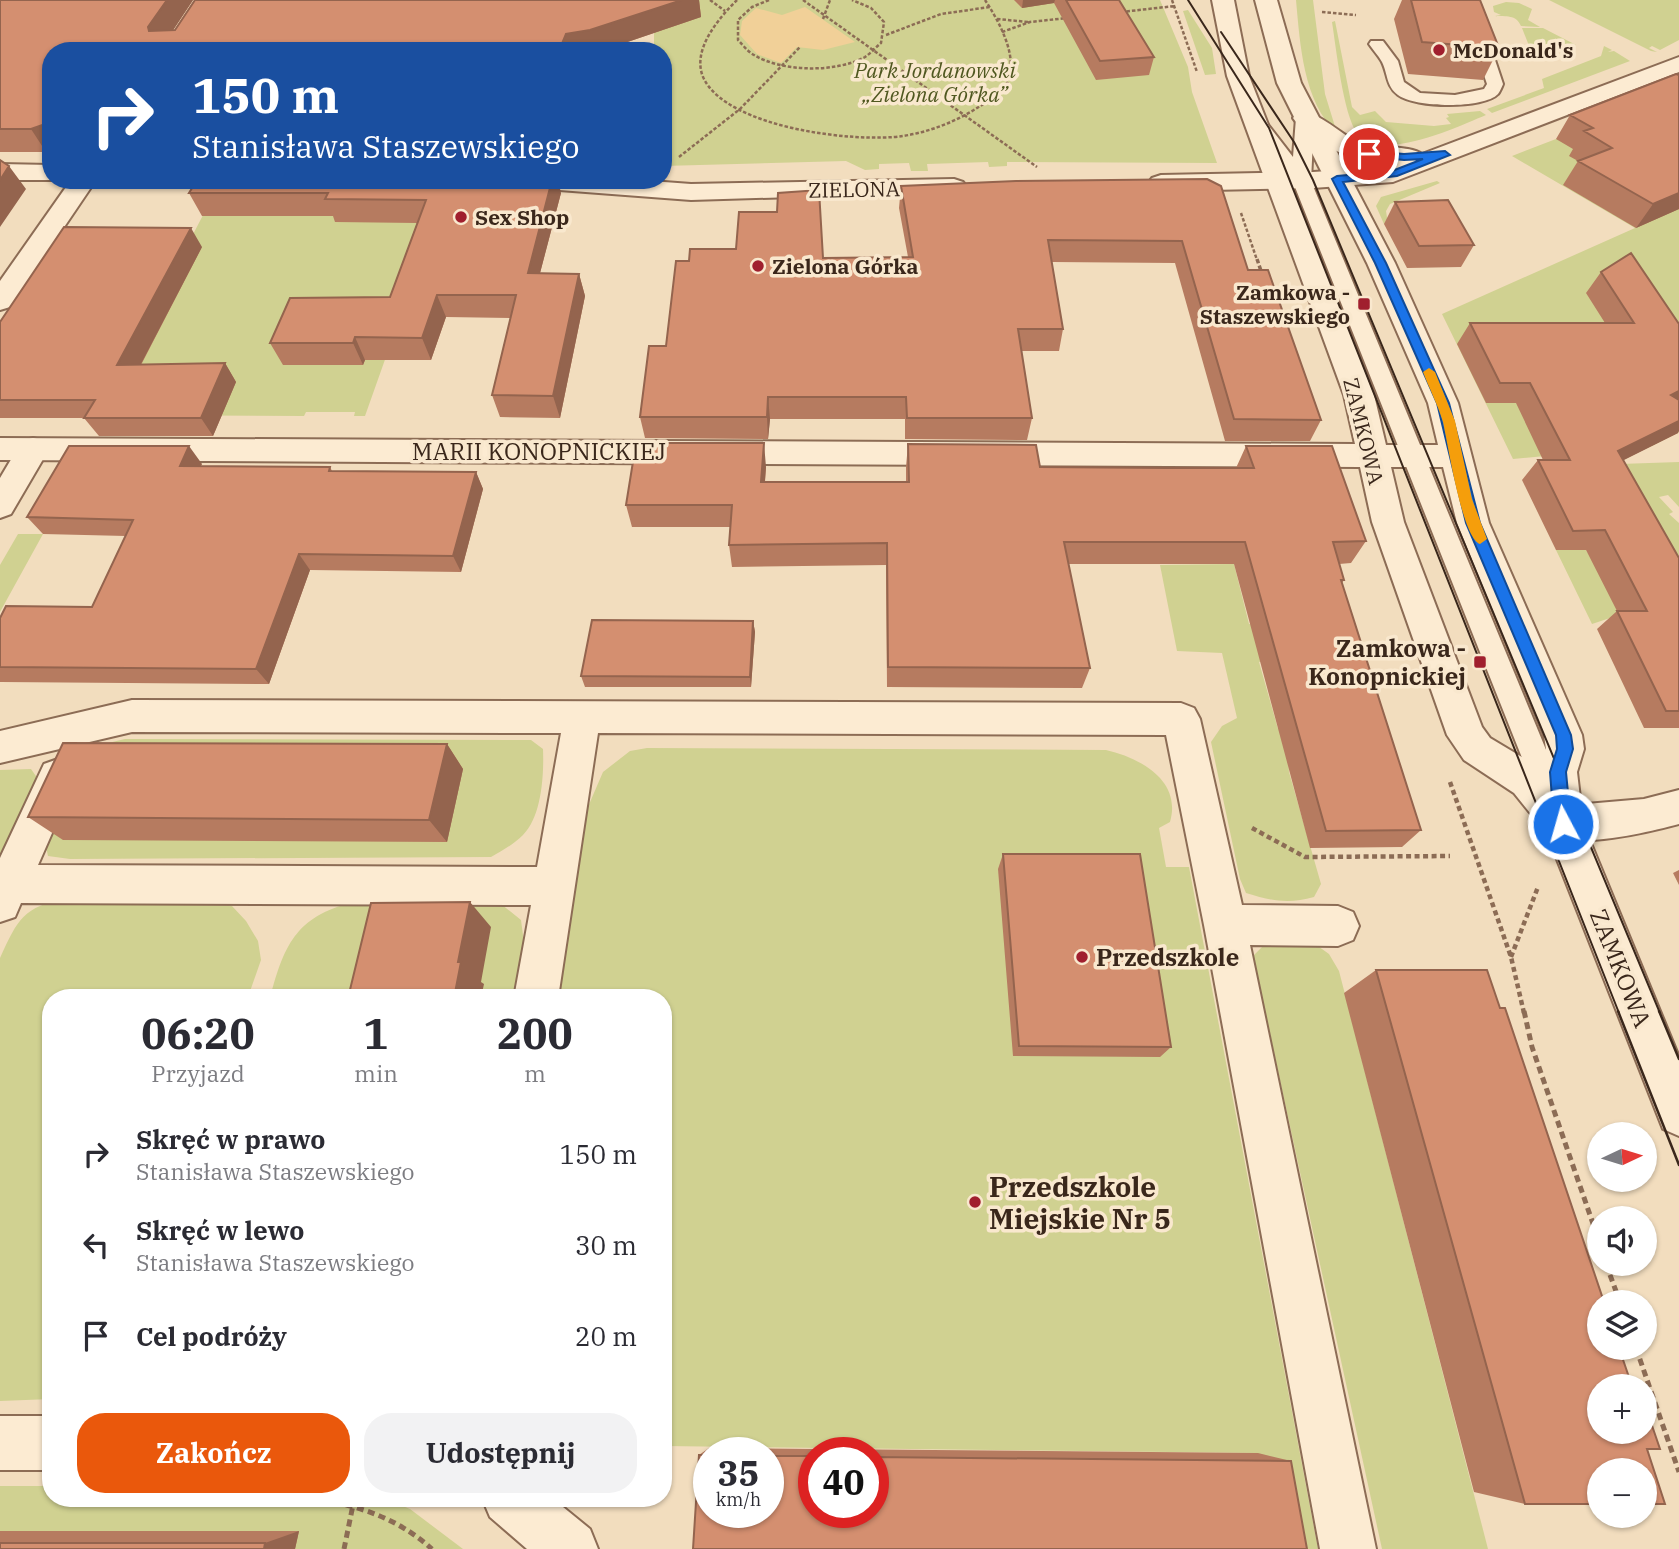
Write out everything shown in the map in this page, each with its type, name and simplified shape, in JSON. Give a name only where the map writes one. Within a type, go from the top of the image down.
[{"type":"street","name":"ZAMKOWA","points":[[1223,0],[1238,76],[1251,113],[1289,181],[1359,395],[1391,532],[1466,735],[1477,749],[1528,781],[1563,824]]},
{"type":"street","name":"ZAMKOWA","points":[[1272,5],[1280,57],[1305,118],[1381,263],[1443,403],[1473,523],[1563,735],[1565,749],[1558,772],[1563,824],[1679,1112]]},
{"type":"street","points":[[1137,183],[1289,181],[1393,174],[1679,64]]},
{"type":"street","points":[[1305,118],[1320,133],[1337,143],[1369,154],[1404,157],[1445,155]]},
{"type":"street","points":[[0,172],[42,173]]},
{"type":"street","name":"ZIELONA","points":[[652,189],[691,192],[984,186]]},
{"type":"street","points":[[0,301],[78,189]]},
{"type":"street","name":"MARII KONOPNICKIEJ","points":[[0,449],[1456,456]]},
{"type":"street","points":[[0,506],[33,449]]},
{"type":"street","points":[[0,747],[132,716],[1181,719],[1225,925],[1348,1549]]},
{"type":"street","points":[[537,989],[582,717]]},
{"type":"street","points":[[79,729],[4,893],[554,886]]},
{"type":"street","points":[[1563,824],[1644,816],[1679,807]]},
{"type":"street","points":[[1225,925],[1338,926]]},
{"type":"street","points":[[0,1443],[42,1443]]},
{"type":"street","points":[[520,1507],[570,1549]]},
{"type":"lane","points":[[1377,44],[1392,64],[1396,83],[1408,93],[1422,98],[1460,101],[1491,92],[1495,84],[1467,0]]},
{"type":"lane","points":[[1305,118],[1306,132],[1300,168],[1289,181],[1413,456],[1563,824]]},
{"type":"path","points":[[710,0],[725,11]]},
{"type":"path","points":[[737,0],[709,33],[702,68],[704,80],[712,90],[740,109],[814,132],[865,139],[924,131],[965,116],[999,93],[1011,73],[1010,61],[997,19],[985,0]]},
{"type":"path","points":[[769,0],[752,8],[738,20],[736,36],[748,52],[782,65],[805,68],[849,63],[874,51],[885,35],[941,14],[990,7]]},
{"type":"path","points":[[803,0],[823,17],[1037,167]]},
{"type":"path","points":[[823,17],[830,0]]},
{"type":"path","points":[[852,0],[880,15],[884,22],[885,35]]},
{"type":"path","points":[[1110,13],[1175,6]]},
{"type":"path","points":[[1322,12],[1356,15]]},
{"type":"path","points":[[997,19],[1030,22],[1070,18]]},
{"type":"path","points":[[1002,32],[1030,22]]},
{"type":"path","points":[[674,161],[740,109],[800,47]]},
{"type":"path","points":[[1240,210],[1256,262],[1267,284]]},
{"type":"path","points":[[1447,775],[1511,957],[1532,1047],[1587,1206]]},
{"type":"path","points":[[1198,800],[1304,857],[1450,856]]},
{"type":"path","points":[[1511,957],[1563,824]]},
{"type":"path","points":[[1640,1360],[1679,1472]]},
{"type":"path","points":[[344,1549],[353,1507]]},
{"type":"path","points":[[365,1507],[410,1527],[432,1549]]},
{"type":"green space","name":"Park Jordanowski „Zielona Górka”","points":[[633,0],[1160,0],[1188,67],[1192,92],[1217,163],[1007,162],[1007,166],[989,167],[988,162],[927,164],[928,171],[911,171],[909,163],[879,164],[879,169],[865,170],[846,161],[672,166],[672,42],[654,42],[654,32]]},
{"type":"green space","points":[[1296,0],[1313,0],[1325,94],[1337,133],[1326,120],[1310,89],[1302,53]]},
{"type":"green space","points":[[1549,0],[1679,0],[1679,40],[1660,50],[1652,46],[1649,48],[1657,52],[1651,51]]},
{"type":"green space","points":[[1506,2],[1519,3],[1532,9],[1528,20],[1540,27],[1521,26],[1513,18],[1495,16],[1501,15],[1494,12],[1493,6]]},
{"type":"green space","points":[[1188,10],[1212,48],[1216,74],[1205,75],[1183,11]]},
{"type":"green space","points":[[1335,21],[1352,107],[1360,115],[1375,111],[1386,122],[1434,126],[1451,124],[1446,118],[1449,117],[1447,114],[1480,111],[1486,115],[1420,140],[1383,145],[1368,142],[1357,133],[1348,111],[1332,22]]},
{"type":"green space","points":[[1522,28],[1543,28],[1576,45],[1535,61]]},
{"type":"green space","points":[[1604,46],[1612,50],[1608,52],[1614,51],[1630,61],[1492,113],[1487,109],[1544,88],[1542,79],[1601,56]]},
{"type":"green space","points":[[1679,108],[1679,432],[1652,446],[1513,459],[1442,314],[1635,228],[1512,156],[1556,139]]},
{"type":"green space","points":[[1437,181],[1440,183],[1390,204],[1386,211],[1388,224],[1384,224],[1376,206],[1381,197]]},
{"type":"green space","points":[[214,194],[443,196],[365,416],[354,416],[355,412],[306,412],[304,416],[99,415]]},
{"type":"green space","points":[[1679,462],[1679,507],[1668,495],[1659,497],[1673,512],[1669,514],[1679,523],[1679,556],[1664,561],[1590,465]]},
{"type":"green space","points":[[18,534],[43,534],[0,612],[0,565]]},
{"type":"green space","points":[[1556,550],[1586,550],[1625,613],[1592,624]]},
{"type":"green space","points":[[1234,564],[1249,624],[1258,625],[1269,661],[1259,662],[1278,729],[1286,729],[1289,772],[1321,884],[1314,897],[1280,901],[1246,893],[1240,879],[1211,742],[1222,726],[1237,718],[1222,653],[1177,651],[1160,565]]},
{"type":"green space","points":[[125,739],[531,740],[543,749],[542,782],[538,806],[529,827],[516,841],[491,857],[70,859],[48,856],[46,847],[83,764],[104,744]]},
{"type":"green space","name":"Przedszkole Miejskie Nr 5","points":[[647,748],[1106,750],[1145,765],[1156,774],[1170,795],[1172,807],[1170,822],[1159,828],[1166,867],[1189,867],[1318,1549],[1274,1549],[1258,1453],[889,1449],[889,1437],[798,1437],[798,1448],[784,1447],[784,1437],[693,1437],[693,1446],[672,1446],[672,989],[556,989],[581,823],[603,772],[630,751]]},
{"type":"green space","points":[[31,769],[38,779],[0,863],[0,770]]},
{"type":"green space","points":[[67,898],[212,900],[232,906],[246,921],[258,941],[261,960],[251,989],[42,989],[42,1399],[0,1401],[0,958],[12,933],[24,917],[52,902]]},
{"type":"green space","points":[[358,901],[501,904],[521,920],[524,943],[516,989],[273,989],[282,961],[297,933],[321,914]]},
{"type":"green space","points":[[1308,939],[1329,954],[1339,971],[1488,1549],[1382,1549],[1253,956],[1267,942]]},
{"type":"green space","points":[[0,1486],[42,1486],[42,1507],[405,1507],[463,1549],[0,1549]]},
{"type":"sand","points":[[805,7],[855,42],[823,50],[797,47],[781,63],[757,54],[740,35],[742,21],[756,8],[782,15]]},
{"type":"building","points":[[0,0],[167,0],[148,27],[149,31],[175,30],[195,0],[682,0],[590,30],[566,34],[563,42],[42,42],[42,125],[31,129],[0,129]]},
{"type":"building","points":[[1066,0],[1119,0],[1154,57],[1100,61]]},
{"type":"building","points":[[1411,0],[1480,0],[1499,48],[1422,42]]},
{"type":"building","points":[[1679,75],[1679,193],[1653,204],[1578,161],[1612,148],[1584,131],[1593,128],[1570,115]]},
{"type":"building","points":[[0,160],[9,166],[0,180]]},
{"type":"building","points":[[1207,179],[1221,186],[1248,270],[1268,270],[1321,420],[1234,419],[1182,241],[1048,240],[1063,329],[1018,329],[1032,418],[907,418],[906,397],[768,397],[767,417],[640,417],[649,346],[666,346],[676,261],[689,261],[690,249],[736,249],[739,212],[777,212],[778,193],[819,190],[823,258],[913,257],[901,186],[1016,181]]},
{"type":"building","points":[[191,189],[550,189],[528,273],[579,274],[553,396],[492,395],[516,295],[437,295],[422,338],[355,337],[353,343],[270,343],[290,298],[390,297],[426,200],[325,199],[328,193],[189,193]]},
{"type":"building","points":[[1448,200],[1474,245],[1419,246],[1395,202]]},
{"type":"building","points":[[64,227],[191,228],[117,365],[225,363],[201,418],[84,418],[95,400],[0,400],[0,322]]},
{"type":"building","points":[[1631,253],[1679,324],[1679,391],[1671,395],[1679,400],[1679,421],[1618,451],[1679,558],[1679,711],[1666,711],[1617,611],[1647,611],[1605,530],[1573,531],[1538,460],[1570,460],[1530,383],[1500,383],[1470,323],[1634,323],[1601,272]]},
{"type":"building","points":[[636,443],[764,443],[761,482],[909,482],[908,444],[1036,445],[1040,467],[1168,468],[1254,468],[1246,446],[1332,446],[1366,541],[1333,542],[1344,580],[1341,580],[1421,830],[1326,831],[1245,542],[1064,542],[1090,668],[888,667],[887,543],[729,545],[732,505],[626,505]]},
{"type":"building","points":[[69,446],[189,446],[180,466],[476,472],[453,556],[299,554],[256,669],[0,667],[0,618],[6,606],[92,607],[133,520],[27,517]]},
{"type":"building","points":[[592,620],[753,621],[750,677],[581,676]]},
{"type":"building","points":[[63,743],[447,744],[429,820],[28,817]]},
{"type":"building","name":"Przedszkole","points":[[1003,854],[1140,854],[1171,1047],[1019,1046]]},
{"type":"building","points":[[470,902],[458,962],[461,962],[456,989],[350,989],[371,903]]},
{"type":"building","points":[[1376,970],[1487,970],[1500,1008],[1505,1008],[1587,1252],[1587,1276],[1595,1276],[1600,1290],[1587,1290],[1587,1360],[1623,1360],[1628,1374],[1587,1374],[1587,1444],[1657,1444],[1657,1440],[1660,1449],[1647,1449],[1650,1458],[1587,1458],[1587,1504],[1525,1504]]},
{"type":"building","points":[[784,1456],[798,1456],[798,1528],[889,1528],[889,1457],[1291,1461],[1307,1549],[693,1549],[694,1528],[784,1528]]},
{"type":"building","points":[[1657,1480],[1665,1504],[1657,1504]]},
{"type":"building","points":[[0,1543],[265,1543],[264,1549],[0,1549]]},
{"type":"tram line","points":[[1188,0],[1269,128],[1619,1013]]},
{"type":"tram line","points":[[1221,32],[1294,142],[1313,180],[1660,1013]]},
{"type":"tram line","points":[[1618,1011],[1679,1165]]},
{"type":"tram line","points":[[1659,1011],[1679,1059]]},
{"type":"slow traffic","points":[[1429,372],[1443,403],[1465,499],[1480,539]]},
{"type":"place","name":"McDonald's","points":[[1439,50]]},
{"type":"place","name":"Sex Shop","points":[[461,217]]},
{"type":"place","name":"Zielona Górka","points":[[758,266]]},
{"type":"place","name":"Zamkowa - Staszewskiego","points":[[1364,304]]},
{"type":"place","name":"Zamkowa - Konopnickiej","points":[[1480,662]]},
{"type":"place","name":"Przedszkole","points":[[1082,957]]},
{"type":"place","name":"Przedszkole Miejskie Nr 5","points":[[975,1202]]},
{"type":"route","points":[[1369,154],[1404,157],[1445,155],[1393,174],[1337,179],[1381,263],[1443,403],[1473,523],[1563,735],[1565,749],[1558,772],[1563,824]]}]
